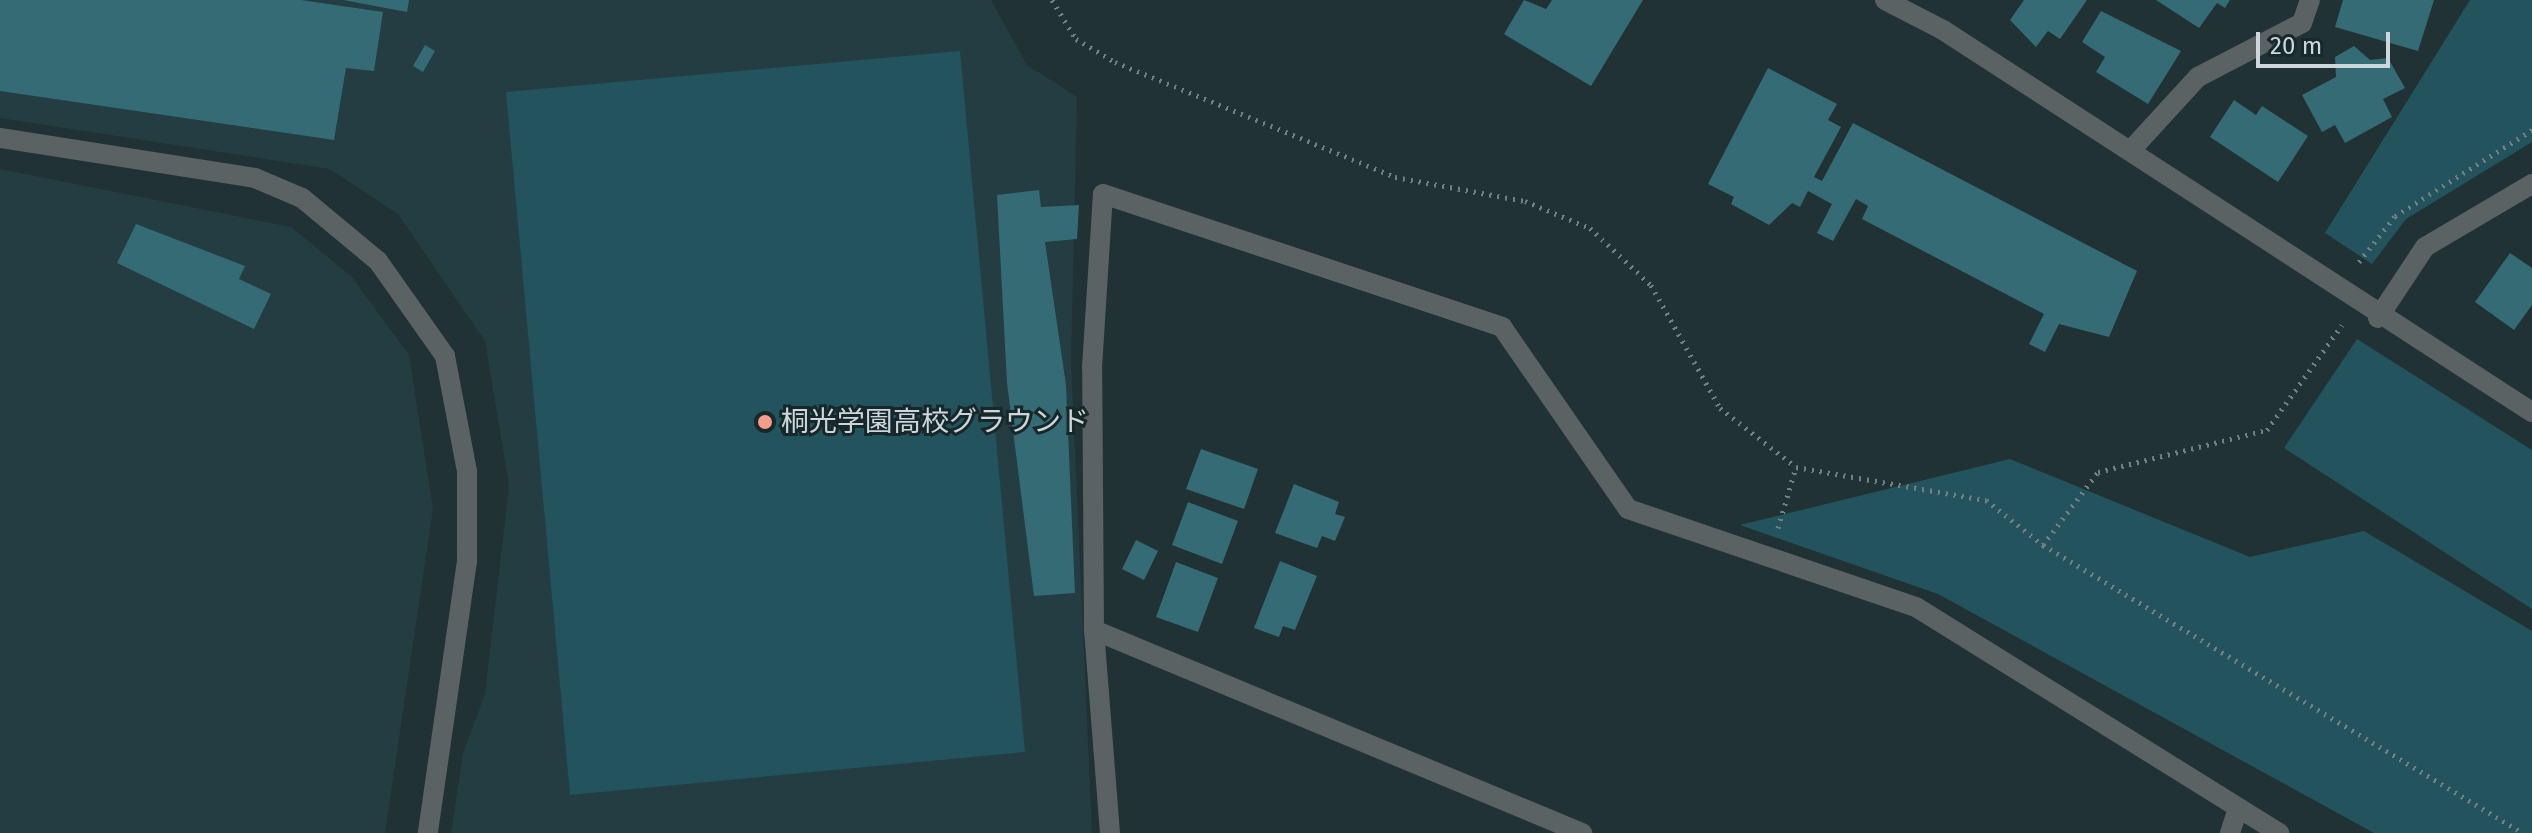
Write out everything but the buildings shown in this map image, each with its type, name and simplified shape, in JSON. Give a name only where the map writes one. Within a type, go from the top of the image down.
[{"type":"street","points":[[1885,0],[2131,150],[2336,291],[2532,412]]},
{"type":"street","points":[[2131,150],[2198,77],[2302,23],[2310,0]]},
{"type":"street","points":[[0,138],[255,178],[302,198],[378,261],[445,356],[467,471],[467,561],[428,833]]},
{"type":"street","points":[[2378,318],[2425,247],[2532,184]]},
{"type":"street","points":[[1110,833],[1094,630],[1092,368],[1103,194],[1502,327],[1628,509],[1771,552],[1916,607],[2051,684],[2237,811],[2279,833]]},
{"type":"street","points":[[1094,630],[1582,833]]},
{"type":"street","points":[[2230,833],[2237,811]]},
{"type":"path","points":[[1052,0],[1076,39],[1115,62],[1395,177],[1525,201],[1590,228],[1651,285],[1720,408],[1796,467],[1986,500],[2043,545],[2523,833]]},
{"type":"path","points":[[2336,291],[2395,216],[2532,130]]},
{"type":"path","points":[[2043,545],[2098,472],[2267,430],[2357,304]]},
{"type":"path","points":[[1771,552],[1796,467]]},
{"type":"shaded area","points":[[0,0],[991,0],[1027,65],[1077,97],[1071,361],[1092,833],[451,833],[463,753],[485,694],[509,486],[485,341],[398,214],[330,169],[0,118]]},
{"type":"shaded area","points":[[2470,0],[2532,0],[2532,142],[2406,219],[2372,264],[2325,233]]},
{"type":"shaded area","name":"桐光学園高校グラウンド","points":[[960,51],[1025,752],[570,795],[506,92]]},
{"type":"shaded area","points":[[0,169],[291,227],[351,276],[409,355],[433,509],[385,833],[0,833]]},
{"type":"shaded area","points":[[2357,339],[2532,450],[2532,609],[2284,448]]},
{"type":"shaded area","points":[[2010,459],[2250,557],[2364,531],[2532,631],[2532,833],[2374,833],[1938,594],[1740,525]]},
{"type":"place","name":"桐光学園高校グラウンド","points":[[765,422]]}]
